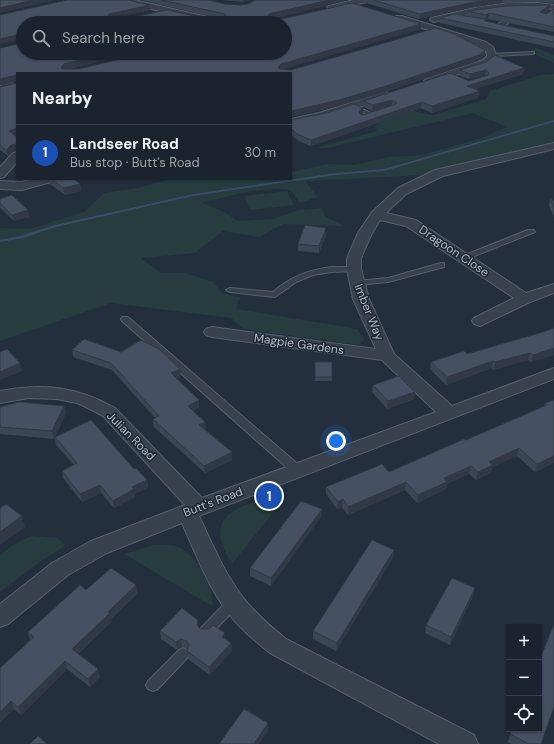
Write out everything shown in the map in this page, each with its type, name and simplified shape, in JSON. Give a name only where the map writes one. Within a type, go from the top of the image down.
[{"type":"street","points":[[128,0],[192,16]]},
{"type":"street","points":[[323,10],[351,3],[365,2]]},
{"type":"street","points":[[419,24],[503,5],[528,4],[554,7]]},
{"type":"street","points":[[150,14],[166,10]]},
{"type":"street","points":[[389,15],[481,43],[491,49],[492,55],[486,62],[452,76],[418,84]]},
{"type":"street","points":[[488,23],[502,24],[512,28]]},
{"type":"street","points":[[418,35],[436,29]]},
{"type":"street","points":[[0,81],[14,86]]},
{"type":"street","points":[[0,89],[14,86]]},
{"type":"street","points":[[292,122],[316,117],[394,92]]},
{"type":"street","name":"Imber Way","points":[[449,414],[387,356],[361,299],[354,269],[354,258],[365,233],[377,215],[402,191],[439,173],[554,146]]},
{"type":"street","points":[[0,174],[10,159]]},
{"type":"street","points":[[0,185],[22,186],[43,180]]},
{"type":"street","name":"Dragoon Close","points":[[377,215],[411,223],[525,299]]},
{"type":"street","points":[[480,321],[525,299],[554,288]]},
{"type":"street","name":"Magpie Gardens","points":[[212,332],[387,356]]},
{"type":"street","name":"Butt's Road","points":[[0,617],[60,569],[92,550],[297,470],[449,414],[554,373]]},
{"type":"street","name":"Julian Road","points":[[0,397],[30,392],[55,393],[74,396],[95,404],[112,415],[181,487],[193,510],[234,602],[255,627],[278,646],[465,744]]},
{"type":"lane","points":[[548,14],[554,10]]},
{"type":"lane","points":[[452,16],[468,19]]},
{"type":"lane","points":[[492,55],[532,53]]},
{"type":"lane","points":[[352,106],[372,115]]},
{"type":"lane","points":[[362,118],[379,113]]},
{"type":"lane","points":[[464,257],[531,232]]},
{"type":"lane","points":[[357,283],[388,280],[441,265]]},
{"type":"lane","points":[[230,290],[275,296],[296,278],[310,272],[327,269],[354,269]]},
{"type":"lane","points":[[125,319],[297,470]]},
{"type":"lane","points":[[205,632],[234,602]]},
{"type":"lane","points":[[153,685],[183,654]]},
{"type":"green space","points":[[537,48],[554,55],[554,63],[536,55],[531,49]]},
{"type":"green space","points":[[554,74],[554,142],[421,175],[305,181],[318,197],[300,203],[291,191],[274,189],[248,192],[202,203],[224,212],[238,221],[272,219],[299,210],[322,208],[325,216],[344,226],[283,224],[259,237],[223,231],[195,253],[141,258],[161,273],[186,273],[213,282],[222,293],[240,297],[236,309],[357,329],[364,339],[360,345],[244,329],[231,318],[111,303],[0,341],[0,228],[30,229],[84,212],[104,193],[139,188],[165,180],[292,180],[292,172],[327,164],[353,165],[389,157],[422,155],[479,139],[506,127],[473,113],[328,148],[315,148],[377,131],[375,126],[378,123],[412,111],[433,115],[486,99],[490,91],[540,75]]},
{"type":"green space","points":[[287,191],[294,205],[250,210],[244,196]]},
{"type":"green space","points":[[274,496],[283,500],[232,564],[224,548],[220,535],[222,525],[227,516],[246,505]]},
{"type":"green space","points":[[31,536],[57,538],[66,545],[41,561],[0,592],[0,555],[13,545]]},
{"type":"green space","points":[[153,545],[175,546],[186,551],[202,571],[208,583],[211,592],[212,606],[124,554]]},
{"type":"building","points":[[0,0],[34,0],[0,8]]},
{"type":"building","points":[[67,0],[128,0],[150,5],[109,14],[108,16],[16,16],[16,35],[0,39],[0,15]]},
{"type":"building","points":[[161,0],[208,0],[225,4],[241,5],[248,4],[256,0],[329,0],[269,14],[268,16],[226,16],[225,14]]},
{"type":"building","points":[[373,0],[487,0],[420,14]]},
{"type":"building","points":[[352,3],[421,24],[281,64],[278,67],[279,69],[291,70],[436,28],[454,34],[485,50],[479,55],[339,100],[292,111],[292,72],[16,72],[16,75],[0,79],[0,48],[16,45],[16,60],[80,60],[64,64],[61,67],[62,69],[79,69],[116,60],[292,60],[292,17]]},
{"type":"building","points":[[550,5],[540,12],[546,14],[554,9],[554,27],[489,13],[486,15],[468,11],[507,6]]},
{"type":"building","points":[[167,10],[196,16],[138,16]]},
{"type":"building","points":[[454,14],[484,19],[485,21],[554,36],[554,42],[440,18]]},
{"type":"building","points":[[495,55],[524,68],[467,86],[480,91],[432,106],[422,102],[311,140],[299,135],[292,130],[292,120],[326,113],[354,104],[363,109],[359,111],[360,114],[363,115],[396,104],[397,103],[392,100],[373,105],[363,101],[450,73],[469,81],[488,75],[489,73],[486,70],[470,74],[460,70],[486,62]]},
{"type":"building","points":[[16,83],[16,128],[9,131],[16,136],[16,144],[11,145],[6,150],[0,145],[0,87]]},
{"type":"building","points":[[53,180],[75,180],[80,184],[63,188]]},
{"type":"building","points":[[12,195],[28,210],[12,215],[0,203],[0,199]]},
{"type":"building","points":[[550,199],[554,201],[554,207]]},
{"type":"building","points":[[305,225],[326,228],[319,246],[298,244]]},
{"type":"building","points":[[554,328],[554,348],[533,355],[530,353],[495,362],[493,361],[447,377],[431,362],[464,351],[467,354]]},
{"type":"building","points":[[84,339],[121,352],[141,340],[159,349],[180,369],[171,373],[199,400],[188,406],[205,422],[199,425],[232,452],[204,466],[153,419],[159,416],[111,363],[72,350]]},
{"type":"building","points":[[7,349],[20,363],[0,372],[0,352]]},
{"type":"building","points":[[315,362],[332,362],[332,377],[315,377]]},
{"type":"building","points":[[399,376],[415,392],[388,401],[373,385]]},
{"type":"building","points":[[554,400],[554,456],[537,464],[519,448],[489,462],[493,465],[478,472],[471,466],[444,478],[447,482],[418,495],[406,482],[348,507],[343,499],[338,502],[326,487],[382,464],[389,472],[547,405],[545,403]]},
{"type":"building","points":[[19,402],[64,406],[52,431],[0,427],[0,407]]},
{"type":"building","points":[[91,420],[134,469],[136,468],[147,480],[132,487],[134,489],[113,501],[100,485],[80,494],[62,471],[77,463],[55,437]]},
{"type":"building","points":[[301,501],[322,509],[271,578],[250,568]]},
{"type":"building","points":[[6,504],[22,516],[0,532],[0,508]]},
{"type":"building","points":[[372,540],[394,550],[337,643],[313,631]]},
{"type":"building","points":[[111,568],[136,585],[108,612],[110,613],[72,649],[98,669],[88,679],[65,661],[18,707],[11,701],[0,712],[0,668],[34,637],[28,632],[80,585],[86,590]]},
{"type":"building","points":[[452,578],[475,588],[451,637],[426,625]]},
{"type":"building","points":[[182,608],[198,620],[197,625],[200,629],[209,629],[213,625],[225,633],[222,637],[231,643],[209,667],[187,651],[189,645],[187,641],[181,639],[176,642],[160,631]]},
{"type":"building","points":[[554,624],[554,707],[541,744],[529,744],[510,734],[511,732],[542,732],[542,654]]},
{"type":"building","points":[[244,709],[268,723],[254,744],[219,744]]},
{"type":"building","points":[[38,736],[47,744],[30,744]]},
{"type":"waterway","points":[[0,241],[21,237],[55,226],[193,195],[336,174],[384,170],[554,121]]},
{"type":"place","name":"Landseer Road","points":[[269,496]]}]
